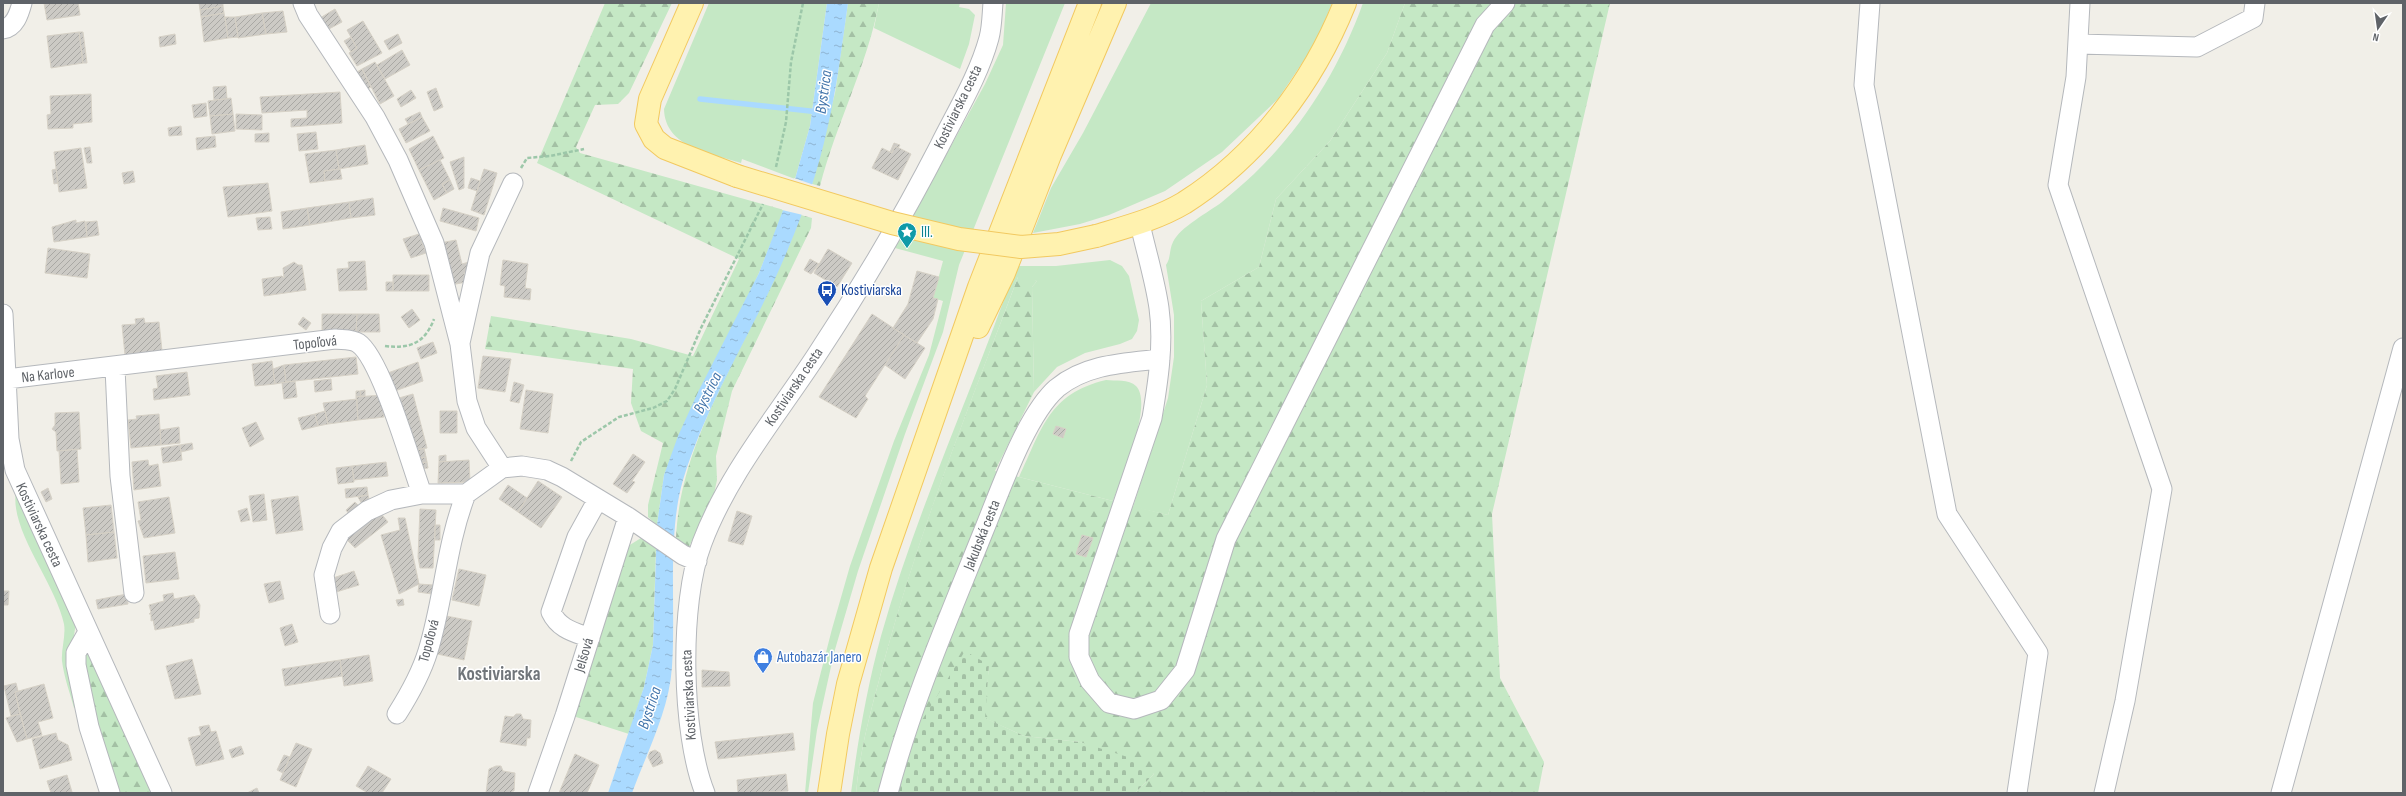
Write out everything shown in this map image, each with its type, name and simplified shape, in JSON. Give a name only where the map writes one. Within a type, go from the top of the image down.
[{"type":"main road","points":[[692,3],[650,99],[646,124],[654,139],[665,148],[737,176],[892,223],[974,242],[1021,247],[1059,244],[1140,224],[1183,203],[1216,180],[1250,150],[1282,113],[1313,70],[1333,33],[1345,3]]},
{"type":"main road","points":[[933,420],[1004,273],[1050,155],[1115,3]]},
{"type":"main road","points":[[829,793],[838,734],[861,632],[881,568],[979,287],[1089,5]]},
{"type":"street","points":[[3,30],[12,25],[20,12],[22,3]]},
{"type":"street","points":[[303,3],[308,14],[375,117],[398,160],[434,243],[460,344],[467,401],[476,428],[502,468]]},
{"type":"street","name":"Kostiviarska cesta","points":[[705,793],[694,758],[688,728],[687,693],[690,558],[702,544],[735,474],[840,318],[925,174],[976,74],[990,37],[993,3]]},
{"type":"street","points":[[1140,224],[1159,306],[1160,359],[1152,418],[1079,634],[1079,657],[1090,681],[1109,703],[1134,710],[1161,700],[1185,670],[1226,539],[1485,25],[1505,3]]},
{"type":"street","points":[[1870,3],[1864,86],[1947,514],[2038,653],[2017,793]]},
{"type":"street","points":[[2080,3],[2076,77],[2058,185],[2162,489],[2125,701],[2104,793]]},
{"type":"street","points":[[2078,44],[2197,47],[2253,18],[2255,3]]},
{"type":"street","points":[[460,344],[480,253],[513,183]]},
{"type":"street","name":"Na Karlove","points":[[3,314],[7,380],[123,367]]},
{"type":"street","name":"Topoľová","points":[[123,367],[335,339],[357,342],[364,348]]},
{"type":"street","points":[[364,348],[393,409],[422,494]]},
{"type":"street","points":[[2281,793],[2403,348]]},
{"type":"street","name":"Jakubská cesta","points":[[888,793],[900,749],[931,661],[999,493],[1040,410],[1056,389],[1077,374],[1111,365],[1160,359]]},
{"type":"street","points":[[123,367],[120,476],[134,593]]},
{"type":"street","name":"Kostiviarska cesta","points":[[7,380],[5,412],[10,446],[17,477],[162,793]]},
{"type":"street","points":[[330,614],[324,585],[324,575],[332,548],[341,532],[368,511],[391,500],[422,494],[466,494],[502,468],[522,466],[547,470],[562,477],[598,498],[690,558]]},
{"type":"street","name":"Topoľová","points":[[397,714],[419,675],[428,651],[453,532],[466,494]]},
{"type":"street","points":[[590,638],[569,630],[556,622],[552,612],[577,537],[598,498]]},
{"type":"street","name":"Jelšová","points":[[538,793],[590,638],[628,517]]},
{"type":"street","points":[[88,632],[76,653],[76,665],[89,727],[110,793]]},
{"type":"path","points":[[776,169],[786,122],[791,62],[803,3]]},
{"type":"path","points":[[526,158],[550,156],[584,149]]},
{"type":"path","points":[[562,477],[581,442],[620,417],[653,408],[667,401],[675,389],[701,328],[763,202]]},
{"type":"path","points":[[364,348],[374,345],[405,347],[420,341],[429,331],[434,317]]},
{"type":"green space","points":[[605,3],[672,3],[629,93],[618,104],[595,105],[576,147],[580,153],[784,210],[759,273],[664,475],[657,525],[648,517],[648,505],[663,443],[641,431],[631,403],[633,369],[485,349],[491,316],[631,339],[693,356],[739,259],[537,163]]},
{"type":"green space","points":[[709,3],[827,3],[810,126],[795,179],[742,159],[741,163],[692,147],[681,141],[672,132],[666,122],[664,109]]},
{"type":"green space","points":[[848,3],[879,3],[867,49],[834,140],[820,186],[812,184],[835,93]]},
{"type":"green space","points":[[879,3],[960,3],[959,7],[969,9],[975,15],[969,44],[960,69],[874,28]]},
{"type":"green space","points":[[1006,3],[1065,3],[959,265],[943,332],[905,434],[858,571],[834,653],[817,730],[808,793],[805,793],[813,703],[832,629],[850,566],[894,441],[929,355],[943,301],[933,298],[943,261],[895,248],[985,84],[1003,45]]},
{"type":"green space","points":[[1151,3],[1332,3],[1317,41],[1278,99],[1222,152],[1165,191],[1109,215],[1080,224],[1033,233],[1051,188],[1083,133]]},
{"type":"green space","points":[[1363,3],[1405,3],[1387,53],[1330,141],[1276,199],[1259,267],[1201,301],[1207,385],[1168,515],[1133,507],[1168,398],[1174,357],[1174,315],[1166,265],[1169,260],[1173,242],[1188,225],[1222,202],[1254,174],[1289,136],[1332,73],[1354,27]]},
{"type":"green space","points":[[1405,3],[1610,3],[1492,514],[1500,678],[1544,762],[1538,793],[1135,793],[1154,774],[1080,742],[1024,736],[984,718],[989,665],[896,793],[856,793],[868,723],[886,654],[915,558],[965,417],[1018,277],[1027,277],[1037,281],[1032,287],[1034,392],[995,471],[1168,515],[1207,385],[1201,301],[1259,267],[1276,199],[1330,141],[1387,53]]},
{"type":"green space","points":[[801,215],[812,218],[811,228],[732,391],[716,456],[717,480],[714,494],[689,547],[676,538],[678,512],[683,487],[698,438],[708,414],[788,248]]},
{"type":"green space","points":[[1110,260],[1122,266],[1129,276],[1139,320],[1137,331],[1132,339],[1120,344],[1085,353],[1057,367],[1034,392],[1032,287],[1037,281],[1018,277],[965,417],[915,559],[900,606],[872,706],[864,740],[856,793],[851,793],[871,675],[895,589],[928,496],[1016,266],[1056,266]]},
{"type":"green space","points":[[1106,380],[1130,382],[1136,386],[1141,395],[1139,424],[1129,460],[1113,501],[1019,477],[1041,429],[1059,404],[1071,394],[1087,386]]},
{"type":"green space","points":[[16,491],[76,623],[70,660],[78,706],[74,708],[62,661],[64,624],[52,592],[19,523],[16,506]]},
{"type":"green space","points":[[641,538],[656,548],[653,645],[644,687],[629,734],[573,716],[625,548]]},
{"type":"green space","points":[[87,648],[154,793],[118,793],[89,702],[85,665]]},
{"type":"green space","points":[[965,651],[989,665],[985,718],[1024,736],[1080,742],[1134,759],[1154,774],[1135,793],[896,793],[919,725]]},
{"type":"water","name":"Bystrica","points":[[827,3],[848,3],[834,98],[815,176],[788,249],[762,306],[705,420],[693,450],[683,480],[675,524],[672,667],[667,699],[632,793],[608,793],[644,687],[653,645],[657,525],[664,475],[678,436],[699,390],[759,273],[795,179],[810,126]]},
{"type":"pier","points":[[794,178],[814,185],[803,215],[782,210]]},
{"type":"building","points":[[44,3],[78,3],[80,15],[47,20]]},
{"type":"building","points":[[199,3],[223,3],[223,6],[200,10]]},
{"type":"building","points":[[223,6],[224,13],[201,17],[200,10]]},
{"type":"building","points":[[335,9],[342,22],[327,30],[320,18]]},
{"type":"building","points":[[283,11],[287,32],[266,34],[262,13]]},
{"type":"building","points":[[224,13],[228,38],[204,42],[201,17]]},
{"type":"building","points":[[262,13],[266,34],[238,38],[235,17]]},
{"type":"building","points":[[225,17],[235,17],[238,37],[228,38]]},
{"type":"building","points":[[363,21],[382,53],[357,66],[349,53],[357,48],[347,30]]},
{"type":"building","points":[[79,32],[83,32],[87,63],[83,63]]},
{"type":"building","points":[[79,32],[83,63],[51,68],[47,36]]},
{"type":"building","points":[[175,34],[176,44],[160,47],[159,37]]},
{"type":"building","points":[[398,34],[402,43],[389,50],[384,41]]},
{"type":"building","points":[[351,37],[357,48],[351,52],[344,41]]},
{"type":"building","points":[[402,50],[410,65],[385,79],[377,65]]},
{"type":"building","points":[[375,62],[394,96],[380,104],[362,69]]},
{"type":"building","points":[[362,69],[371,87],[366,90],[357,72]]},
{"type":"building","points":[[226,86],[227,99],[214,100],[213,87]]},
{"type":"building","points":[[436,88],[443,107],[434,111],[427,92]]},
{"type":"building","points":[[411,90],[416,98],[401,107],[397,99]]},
{"type":"building","points":[[340,92],[342,123],[291,127],[291,119],[307,118],[307,110],[262,113],[260,97]]},
{"type":"building","points":[[91,94],[92,122],[73,124],[73,128],[48,129],[47,115],[51,114],[50,96]]},
{"type":"building","points":[[231,98],[233,114],[210,116],[208,101]]},
{"type":"building","points":[[206,103],[207,116],[194,118],[192,105]]},
{"type":"building","points":[[420,112],[422,117],[408,124],[405,119]]},
{"type":"building","points":[[233,114],[235,131],[212,134],[210,116]]},
{"type":"building","points":[[236,114],[262,115],[262,130],[236,129]]},
{"type":"building","points":[[422,117],[430,131],[406,143],[399,129]]},
{"type":"building","points":[[181,126],[182,135],[169,136],[168,128]]},
{"type":"building","points":[[316,132],[318,149],[299,151],[297,134]]},
{"type":"building","points":[[269,133],[269,142],[255,142],[255,134]]},
{"type":"building","points":[[215,136],[216,147],[197,150],[196,138]]},
{"type":"building","points":[[433,136],[444,158],[419,170],[409,149]]},
{"type":"building","points":[[894,143],[900,145],[898,148],[895,146],[892,153],[890,152]]},
{"type":"building","points":[[365,145],[368,164],[339,169],[336,150]]},
{"type":"building","points":[[895,146],[911,154],[898,180],[872,168],[882,148],[892,153]]},
{"type":"building","points":[[90,147],[92,163],[87,163],[84,148]]},
{"type":"building","points":[[81,148],[87,188],[59,192],[54,152]]},
{"type":"building","points":[[336,150],[339,169],[324,171],[325,181],[310,183],[305,154]]},
{"type":"building","points":[[464,157],[464,188],[459,190],[450,162]]},
{"type":"building","points":[[440,160],[450,180],[442,184],[447,193],[434,200],[419,170]]},
{"type":"building","points":[[56,169],[58,183],[54,184],[52,170]]},
{"type":"building","points":[[340,169],[342,179],[325,181],[324,171]]},
{"type":"building","points":[[484,169],[497,173],[484,215],[471,210]]},
{"type":"building","points":[[133,171],[135,182],[124,184],[122,173]]},
{"type":"building","points":[[471,178],[480,181],[477,191],[468,188]]},
{"type":"building","points":[[450,180],[454,189],[447,193],[442,184]]},
{"type":"building","points":[[268,183],[272,211],[228,217],[223,187]]},
{"type":"building","points":[[373,198],[375,215],[351,218],[349,202]]},
{"type":"building","points":[[349,202],[351,218],[310,225],[307,208]]},
{"type":"building","points":[[307,208],[310,225],[283,229],[281,212]]},
{"type":"building","points":[[443,208],[479,218],[476,231],[440,221]]},
{"type":"building","points":[[270,217],[272,229],[258,230],[256,218]]},
{"type":"building","points":[[76,220],[76,223],[85,221],[87,237],[54,242],[52,227]]},
{"type":"building","points":[[97,221],[99,235],[87,237],[86,222]]},
{"type":"building","points":[[419,234],[426,253],[411,258],[403,239]]},
{"type":"building","points":[[456,240],[462,264],[469,262],[470,271],[464,273],[466,282],[451,285],[440,243]]},
{"type":"building","points":[[48,248],[90,254],[87,278],[45,273]]},
{"type":"building","points":[[828,249],[852,263],[837,287],[814,273]]},
{"type":"building","points":[[810,259],[819,264],[811,274],[804,270]]},
{"type":"building","points":[[503,260],[528,264],[525,288],[531,289],[530,300],[504,297],[505,286],[500,285]]},
{"type":"building","points":[[365,261],[367,290],[339,291],[337,269],[349,268],[348,262]]},
{"type":"building","points":[[294,262],[298,265],[302,265],[306,290],[264,296],[262,279],[282,276],[284,278],[283,268]]},
{"type":"building","points":[[917,271],[939,277],[933,298],[938,299],[933,319],[917,343],[893,328],[908,304]]},
{"type":"building","points":[[393,275],[429,275],[429,291],[393,291]]},
{"type":"building","points":[[386,282],[393,282],[393,291],[386,291]]},
{"type":"building","points":[[412,309],[420,320],[409,328],[401,317]]},
{"type":"building","points":[[322,314],[357,314],[356,332],[322,332]]},
{"type":"building","points":[[357,314],[379,314],[380,332],[356,332]]},
{"type":"building","points":[[872,314],[904,335],[865,396],[868,399],[856,418],[819,397]]},
{"type":"building","points":[[303,317],[311,323],[306,330],[298,324]]},
{"type":"building","points":[[144,318],[145,323],[159,322],[162,351],[125,355],[122,325],[136,324],[135,319]]},
{"type":"building","points":[[904,335],[925,348],[905,379],[885,365]]},
{"type":"building","points":[[433,342],[437,353],[421,359],[417,348]]},
{"type":"building","points":[[483,356],[511,359],[505,392],[478,388]]},
{"type":"building","points":[[356,357],[358,374],[286,382],[284,365]]},
{"type":"building","points":[[272,361],[275,384],[255,386],[252,364]]},
{"type":"building","points":[[418,362],[423,381],[392,392],[385,374]]},
{"type":"building","points":[[284,365],[286,382],[275,384],[273,369]]},
{"type":"building","points":[[187,372],[190,395],[154,400],[153,389],[158,388],[156,376]]},
{"type":"building","points":[[331,379],[332,390],[315,392],[314,381]]},
{"type":"building","points":[[295,381],[297,397],[284,399],[282,383]]},
{"type":"building","points":[[514,382],[524,385],[519,403],[510,401]]},
{"type":"building","points":[[365,390],[365,396],[361,396],[360,391]]},
{"type":"building","points":[[526,390],[553,394],[548,433],[520,429]]},
{"type":"building","points":[[356,391],[360,391],[361,396],[356,397]]},
{"type":"building","points":[[413,394],[427,448],[412,451],[399,398]]},
{"type":"building","points":[[382,395],[384,417],[358,420],[356,397]]},
{"type":"building","points":[[357,399],[358,420],[328,424],[323,403]]},
{"type":"building","points":[[325,411],[328,424],[318,426],[315,414]]},
{"type":"building","points":[[440,411],[457,411],[457,433],[440,433]]},
{"type":"building","points":[[79,412],[81,449],[57,451],[56,432],[52,429],[55,425],[55,413]]},
{"type":"building","points":[[159,414],[161,445],[131,448],[128,420],[137,419],[136,416]]},
{"type":"building","points":[[315,414],[318,426],[302,430],[298,418]]},
{"type":"building","points":[[256,422],[264,439],[250,447],[242,428]]},
{"type":"building","points":[[1056,426],[1066,429],[1063,438],[1053,434]]},
{"type":"building","points":[[179,427],[180,443],[161,445],[160,430]]},
{"type":"building","points":[[192,443],[193,449],[181,452],[180,445]]},
{"type":"building","points":[[180,445],[182,460],[163,463],[161,448]]},
{"type":"building","points":[[424,448],[426,457],[415,459],[413,451]]},
{"type":"building","points":[[77,449],[79,482],[61,484],[59,451]]},
{"type":"building","points":[[633,454],[645,462],[632,481],[635,482],[627,493],[613,484]]},
{"type":"building","points":[[446,455],[446,461],[439,462],[439,456]]},
{"type":"building","points":[[426,457],[427,462],[416,464],[415,459]]},
{"type":"building","points":[[148,460],[149,466],[158,464],[161,486],[134,490],[132,462]]},
{"type":"building","points":[[469,460],[470,482],[438,483],[439,462]]},
{"type":"building","points":[[386,462],[388,476],[354,480],[352,466]]},
{"type":"building","points":[[427,462],[428,468],[418,469],[416,464]]},
{"type":"building","points":[[352,466],[354,482],[338,484],[336,468]]},
{"type":"building","points":[[538,481],[562,497],[541,528],[518,512]]},
{"type":"building","points":[[508,485],[527,498],[518,512],[499,499]]},
{"type":"building","points":[[367,487],[368,495],[346,498],[345,489]]},
{"type":"building","points":[[48,488],[52,499],[46,502],[41,492]]},
{"type":"building","points":[[264,494],[267,520],[253,522],[249,496]]},
{"type":"building","points":[[368,495],[370,503],[363,506],[358,497]]},
{"type":"building","points":[[298,496],[303,530],[276,534],[271,500]]},
{"type":"building","points":[[169,497],[175,533],[144,538],[138,521],[141,520],[138,502]]},
{"type":"building","points":[[355,502],[361,508],[351,517],[346,510]]},
{"type":"building","points":[[111,505],[114,532],[86,535],[83,508]]},
{"type":"building","points":[[247,508],[250,520],[241,522],[238,511]]},
{"type":"building","points":[[420,509],[436,510],[433,568],[420,568],[418,557]]},
{"type":"building","points":[[379,511],[388,522],[355,548],[345,538]]},
{"type":"building","points":[[737,511],[752,516],[743,545],[728,541]]},
{"type":"building","points":[[398,518],[405,518],[419,584],[399,594],[381,535],[400,530]]},
{"type":"building","points":[[435,525],[440,525],[440,540],[435,540]]},
{"type":"building","points":[[114,532],[117,558],[88,562],[86,535]]},
{"type":"building","points":[[1082,535],[1093,538],[1086,557],[1076,554]]},
{"type":"building","points":[[175,552],[179,579],[146,583],[143,556]]},
{"type":"building","points":[[459,569],[486,575],[479,606],[452,600]]},
{"type":"building","points":[[354,571],[359,585],[333,593],[330,579]]},
{"type":"building","points":[[280,581],[284,599],[269,603],[264,584]]},
{"type":"building","points":[[419,584],[433,585],[432,594],[418,592]]},
{"type":"building","points":[[3,591],[9,591],[8,605],[3,605]]},
{"type":"building","points":[[173,593],[174,599],[194,595],[200,605],[199,618],[194,619],[194,622],[155,630],[153,620],[151,621],[151,614],[149,614],[151,612],[149,605],[164,601],[163,595]]},
{"type":"building","points":[[127,594],[128,604],[98,609],[96,600]]},
{"type":"building","points":[[403,599],[404,605],[398,606],[396,600]]},
{"type":"building","points":[[441,615],[472,621],[464,660],[433,653]]},
{"type":"building","points":[[292,624],[298,642],[285,646],[280,628]]},
{"type":"building","points":[[369,655],[373,681],[344,686],[340,660]]},
{"type":"building","points":[[192,659],[201,694],[175,699],[166,666]]},
{"type":"building","points":[[340,660],[342,676],[285,686],[282,669]]},
{"type":"building","points":[[702,670],[729,672],[730,686],[702,687]]},
{"type":"building","points":[[16,683],[18,691],[15,692],[20,714],[11,716],[4,686]]},
{"type":"building","points":[[44,684],[53,718],[38,722],[42,735],[27,739],[15,692]]},
{"type":"building","points":[[20,714],[27,739],[17,742],[6,718]]},
{"type":"building","points":[[516,714],[521,714],[523,719],[531,720],[530,738],[527,738],[526,746],[500,742],[505,716],[513,717]]},
{"type":"building","points":[[209,725],[211,732],[216,731],[224,759],[196,766],[188,738],[201,735],[199,727]]},
{"type":"building","points":[[56,733],[58,740],[68,745],[72,760],[40,769],[32,739]]},
{"type":"building","points":[[793,733],[795,750],[718,759],[715,742]]},
{"type":"building","points":[[296,743],[312,749],[296,787],[280,780]]},
{"type":"building","points":[[241,746],[244,754],[232,758],[229,750]]},
{"type":"building","points":[[655,750],[660,753],[663,763],[653,767],[648,757],[650,752]]},
{"type":"building","points":[[575,754],[599,765],[587,793],[559,793]]},
{"type":"building","points":[[284,755],[290,757],[283,773],[277,770]]},
{"type":"building","points":[[368,766],[391,779],[382,793],[368,793],[356,786]]},
{"type":"building","points":[[496,766],[501,766],[503,771],[515,773],[514,791],[512,791],[512,793],[486,793],[489,769]]},
{"type":"building","points":[[786,774],[788,791],[738,793],[737,780]]},
{"type":"building","points":[[67,775],[72,792],[51,793],[47,781]]},
{"type":"building","points":[[257,788],[259,793],[247,793]]},
{"type":"waterway","name":"Bystrica","points":[[700,99],[819,112]]},
{"type":"place","name":"III.","points":[[907,249]]},
{"type":"place","name":"Kostiviarska","points":[[827,307]]},
{"type":"place","name":"Autobazár Janero","points":[[763,674]]},
{"type":"district","name":"Kostiviarska","points":[[499,674]]}]
